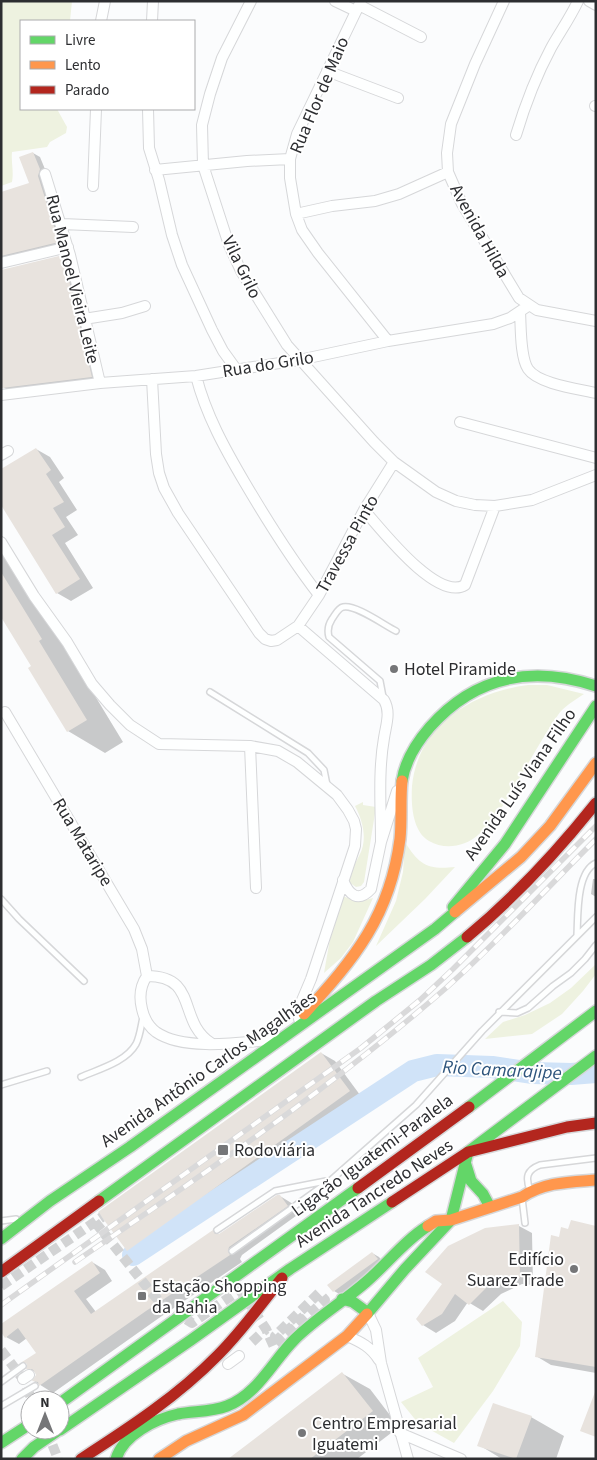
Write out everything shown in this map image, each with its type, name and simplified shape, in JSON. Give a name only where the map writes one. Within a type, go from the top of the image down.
[{"type":"main road","points":[[282,1039],[346,967],[376,922],[389,890],[398,855],[405,771],[418,742],[428,729],[456,702],[478,688],[503,679],[526,675],[553,675],[584,681],[596,686]]},
{"type":"main road","name":"Avenida Luís Viana Filho","points":[[435,929],[505,844],[596,706]]},
{"type":"main road","points":[[435,929],[521,857],[550,826],[596,763]]},
{"type":"main road","points":[[1,1272],[376,1001],[438,960],[513,897],[568,838],[596,803]]},
{"type":"main road","name":"Avenida Antônio Carlos Magalhães","points":[[1,1239],[435,929]]},
{"type":"main road","name":"Ligação Iguatemi-Paralela","points":[[70,1396],[282,1244],[579,1024],[595,1010]]},
{"type":"main road","points":[[159,1459],[186,1441],[243,1415],[347,1336],[405,1269],[451,1220],[468,1152],[596,1056]]},
{"type":"main road","name":"Avenida Tancredo Neves","points":[[70,1423],[290,1269],[468,1152],[567,1127],[596,1123]]},
{"type":"main road","points":[[466,1165],[471,1181],[483,1194],[490,1207]]},
{"type":"main road","points":[[116,1459],[120,1446],[161,1419],[176,1414],[218,1409],[235,1402],[248,1392],[295,1338],[342,1299],[365,1283],[415,1234],[436,1221],[451,1220],[566,1182],[596,1180]]},
{"type":"main road","name":"Avenida Tancredo Neves","points":[[82,1459],[182,1388],[219,1354],[290,1269]]},
{"type":"main road","points":[[342,1299],[353,1302],[368,1313]]},
{"type":"main road","points":[[1,1442],[20,1430]]},
{"type":"main road","name":"Avenida Tancredo Neves","points":[[22,1459],[34,1447],[45,1440]]},
{"type":"street","points":[[101,20],[106,1]]},
{"type":"street","points":[[152,20],[153,1]]},
{"type":"street","name":"Vila Grilo","points":[[250,1],[222,58],[210,94],[202,125],[203,165],[229,245],[241,271],[287,346],[394,462],[436,492],[456,501],[475,505],[495,506],[532,500],[596,475]]},
{"type":"street","points":[[334,1],[359,6],[421,37]]},
{"type":"street","name":"Avenida Hilda","points":[[504,1],[475,64],[452,124],[447,153],[448,172],[462,204],[524,309]]},
{"type":"street","points":[[516,135],[526,101],[551,48],[567,24],[578,1]]},
{"type":"street","points":[[589,1],[596,5]]},
{"type":"street","name":"Rua Flor de Maio","points":[[359,6],[297,134],[290,159],[290,178],[296,214],[302,230],[388,341]]},
{"type":"street","points":[[327,71],[398,98]]},
{"type":"street","points":[[93,186],[96,110]]},
{"type":"street","points":[[148,110],[149,148],[182,265],[212,330],[223,351],[236,369]]},
{"type":"street","points":[[155,170],[290,159]]},
{"type":"street","points":[[296,214],[332,206],[375,201],[399,194],[448,172]]},
{"type":"street","name":"Rua Manoel Vieira Leite","points":[[45,174],[62,224],[100,383]]},
{"type":"street","points":[[62,224],[133,227]]},
{"type":"street","points":[[1,263],[68,247]]},
{"type":"street","points":[[84,319],[145,306]]},
{"type":"street","points":[[596,321],[524,309],[525,362],[528,369],[534,376],[544,381],[596,393]]},
{"type":"street","name":"Rua do Grilo","points":[[1,395],[100,383],[196,376],[299,360],[388,341],[492,324],[510,318],[524,309]]},
{"type":"street","points":[[196,376],[209,416],[224,448],[289,556],[318,595]]},
{"type":"street","name":"Travessa Pinto","points":[[152,379],[153,422],[159,473],[164,488],[178,513],[264,639],[278,640],[298,626],[318,595],[364,510],[394,462]]},
{"type":"street","points":[[460,422],[596,458]]},
{"type":"street","points":[[364,510],[425,574],[440,584],[454,588],[465,585],[495,506]]},
{"type":"street","points":[[1,542],[34,596],[67,642],[92,684],[130,725],[159,744],[174,746],[250,746],[278,751],[297,762],[328,788],[348,810],[356,829],[355,846],[311,979],[300,1005],[299,1020]]},
{"type":"street","points":[[298,626],[384,700],[387,706],[388,719],[381,763],[381,842]]},
{"type":"street","name":"Rua Mataripe","points":[[5,712],[134,929],[142,949],[148,976]]},
{"type":"street","points":[[250,746],[256,888]]},
{"type":"street","points":[[381,763],[386,773],[392,777],[405,771]]},
{"type":"street","points":[[381,763],[389,815],[398,855]]},
{"type":"street","points":[[343,880],[348,892],[352,895],[366,895],[371,889],[381,842],[405,771]]},
{"type":"street","points":[[211,1043],[202,1037],[196,1029],[184,996],[178,986],[171,980],[160,976],[148,976],[143,982],[140,992],[143,1014],[155,1031],[164,1036],[192,1043],[211,1043],[243,1043],[282,1039]]},
{"type":"street","points":[[368,1313],[376,1330],[381,1363],[408,1459]]},
{"type":"street","points":[[347,1336],[367,1346],[375,1353],[381,1363]]},
{"type":"street","points":[[228,1364],[239,1356]]},
{"type":"street","points":[[400,1433],[460,1459]]},
{"type":"lane","points":[[384,700],[380,681],[329,637],[327,631],[329,623],[340,608],[344,607],[353,608],[396,632]]},
{"type":"lane","points":[[210,692],[308,753],[324,770],[328,788]]},
{"type":"lane","points":[[577,935],[581,886],[586,873],[596,863]]},
{"type":"lane","points":[[1,899],[19,919],[84,981]]},
{"type":"lane","points":[[232,1251],[331,1180],[416,1105],[499,1012],[596,917]]},
{"type":"lane","points":[[499,1012],[517,1013],[528,1008],[585,959],[596,944]]},
{"type":"lane","points":[[82,1077],[128,1054],[136,1044],[141,1030],[143,1014]]},
{"type":"lane","points":[[1,1085],[47,1071]]},
{"type":"lane","points":[[525,1223],[527,1178],[528,1172],[532,1168],[540,1165],[596,1158]]},
{"type":"lane","points":[[217,1230],[275,1191],[331,1180]]},
{"type":"lane","points":[[1,1221],[31,1216]]},
{"type":"lane","points":[[1,1382],[23,1366]]},
{"type":"lane","points":[[1,1406],[36,1386]]},
{"type":"green space","points":[[1,1],[72,1],[70,20],[20,20],[20,110],[58,110],[67,127],[66,133],[50,142],[47,147],[12,152],[12,182],[1,186]]},
{"type":"green space","points":[[528,685],[547,685],[584,694],[560,712],[494,819],[484,830],[473,839],[461,845],[441,846],[429,841],[423,837],[416,824],[412,801],[412,786],[416,764],[425,745],[437,729],[452,715],[469,704],[488,695]]},
{"type":"green space","points":[[363,802],[363,805],[376,807],[364,882],[361,886],[356,887],[350,883],[348,877],[362,850],[364,837],[362,824],[355,806]]},
{"type":"green space","points":[[405,842],[415,856],[425,864],[438,868],[455,867],[376,946],[396,901],[403,872]]},
{"type":"green space","points":[[343,896],[357,902],[373,898],[353,942],[341,958],[324,973],[331,933]]},
{"type":"green space","points":[[596,964],[596,974],[562,1014],[532,1034],[485,1039],[503,1022],[525,1015],[550,1003],[571,988]]},
{"type":"green space","points":[[503,1301],[522,1322],[520,1346],[493,1391],[454,1443],[418,1423],[401,1402],[433,1387],[418,1358]]},
{"type":"building","points":[[33,152],[40,169],[38,176],[59,242],[1,256],[1,192],[29,183],[19,157]]},
{"type":"building","points":[[63,255],[92,377],[2,388],[1,270]]},
{"type":"building","points":[[36,448],[51,470],[46,474],[64,502],[53,508],[65,527],[52,535],[80,579],[56,594],[1,505],[1,469]]},
{"type":"building","points":[[1,572],[42,639],[39,641],[87,720],[67,732],[28,668],[31,666],[1,617]]},
{"type":"building","name":"Rodoviária","points":[[321,1052],[350,1091],[127,1251],[98,1212]]},
{"type":"building","name":"Estação Shopping da Bahia","points":[[277,1195],[280,1195],[288,1206],[229,1247],[230,1255],[39,1386],[38,1382],[32,1381],[36,1375],[34,1371],[26,1369],[27,1364],[22,1362],[36,1353],[18,1328],[5,1338],[1,1332],[1,1324],[92,1261],[100,1273],[74,1291],[91,1314],[213,1230],[215,1234],[219,1234]]},
{"type":"building","points":[[571,1220],[596,1226],[596,1367],[535,1357],[551,1235],[559,1237],[561,1227],[568,1229]]},
{"type":"building","points":[[519,1224],[520,1278],[509,1277],[487,1287],[469,1305],[455,1294],[442,1314],[422,1326],[416,1319],[442,1284],[425,1272],[448,1246],[485,1228]]},
{"type":"building","points":[[372,1252],[378,1259],[333,1292],[327,1285]]},
{"type":"building","name":"Centro Empresarial Iguatemi","points":[[342,1372],[373,1411],[310,1459],[228,1459]]},
{"type":"building","points":[[596,1393],[596,1437],[580,1431]]},
{"type":"building","points":[[493,1403],[532,1416],[516,1459],[477,1446]]},
{"type":"waterway","name":"Rio Camarajipe","points":[[133,1255],[413,1071],[437,1065],[492,1067],[533,1073],[571,1074],[596,1072]]},
{"type":"tunnel","points":[[1,1286],[102,1217]]},
{"type":"tunnel","points":[[95,1222],[163,1305],[192,1323],[240,1290],[266,1329],[274,1347],[325,1300],[319,1293],[275,1336],[278,1339],[306,1314]]},
{"type":"tunnel","points":[[252,1342],[266,1329]]},
{"type":"tunnel","points":[[1,1350],[23,1379],[28,1390]]},
{"type":"tunnel","points":[[51,1440],[58,1459]]},
{"type":"railway","points":[[1,1305],[361,1048],[420,1000],[453,969],[596,826]]},
{"type":"railway","points":[[75,1262],[265,1130],[402,1025],[446,988],[484,952],[596,839]]},
{"type":"traffic: fast","points":[[402,781],[412,752],[430,727],[447,710],[466,696],[485,686],[527,676],[549,676],[596,686]]},
{"type":"traffic: fast","points":[[453,907],[505,844],[596,706]]},
{"type":"traffic: fast","points":[[1,1239],[50,1201],[130,1147],[435,929],[455,912]]},
{"type":"traffic: fast","points":[[99,1201],[376,1001],[431,965],[467,937]]},
{"type":"traffic: fast","points":[[469,1107],[596,1011]]},
{"type":"traffic: fast","points":[[451,1220],[468,1152],[596,1056]]},
{"type":"traffic: fast","points":[[466,1165],[471,1181],[483,1194],[490,1207]]},
{"type":"traffic: fast","points":[[70,1396],[358,1188]]},
{"type":"traffic: fast","points":[[70,1423],[290,1269],[392,1202]]},
{"type":"traffic: fast","points":[[367,1314],[405,1269],[451,1220]]},
{"type":"traffic: fast","points":[[116,1459],[125,1443],[150,1424],[169,1416],[221,1408],[238,1401],[256,1386],[286,1348],[302,1332],[366,1282],[411,1239],[428,1226]]},
{"type":"traffic: fast","points":[[342,1299],[353,1302],[368,1313]]},
{"type":"traffic: fast","points":[[1,1443],[20,1431]]},
{"type":"traffic: fast","points":[[22,1459],[44,1440]]},
{"type":"traffic: slow","points":[[455,912],[521,857],[550,826],[596,763]]},
{"type":"traffic: slow","points":[[304,1014],[354,954],[379,913],[388,891],[400,839],[402,781]]},
{"type":"traffic: slow","points":[[428,1226],[436,1221],[451,1220],[522,1197],[539,1188],[567,1182],[596,1180]]},
{"type":"traffic: slow","points":[[159,1459],[186,1441],[243,1415],[347,1336],[367,1314]]},
{"type":"traffic: jam","points":[[467,937],[535,873],[596,803]]},
{"type":"traffic: jam","points":[[358,1188],[469,1107]]},
{"type":"traffic: jam","points":[[392,1202],[468,1152],[567,1127],[596,1123]]},
{"type":"traffic: jam","points":[[1,1272],[99,1201]]},
{"type":"traffic: jam","points":[[81,1459],[153,1411],[203,1370],[235,1336],[282,1278]]},
{"type":"place","name":"Hotel Piramide","points":[[394,669]]},
{"type":"place","name":"Rodoviária","points":[[223,1150]]},
{"type":"place","name":"Edifício Suarez Trade","points":[[574,1269]]},
{"type":"place","name":"Estação Shopping da Bahia","points":[[142,1296]]},
{"type":"place","name":"Centro Empresarial Iguatemi","points":[[302,1433]]}]
